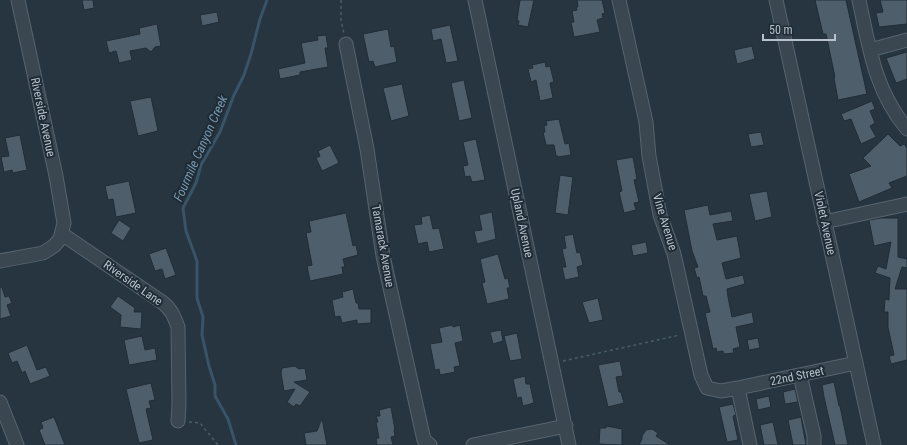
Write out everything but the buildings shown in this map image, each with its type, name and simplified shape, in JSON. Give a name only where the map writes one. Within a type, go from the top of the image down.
[{"type":"street","name":"Riverside Avenue","points":[[18,0],[56,176],[64,223],[62,234]]},
{"type":"street","name":"Upland Avenue","points":[[475,0],[569,445]]},
{"type":"street","name":"Vine Avenue","points":[[619,0],[646,122],[649,156],[660,215],[674,254],[701,375],[708,388],[721,391],[738,388]]},
{"type":"street","name":"Violet Avenue","points":[[776,0],[874,445]]},
{"type":"street","points":[[859,0],[878,80],[887,101],[907,129]]},
{"type":"street","points":[[870,50],[907,40]]},
{"type":"street","name":"Tamarack Avenue","points":[[346,44],[368,149],[383,256],[424,440],[430,445]]},
{"type":"street","points":[[824,222],[907,204]]},
{"type":"street","points":[[0,261],[43,253],[54,246],[62,234]]},
{"type":"street","name":"Riverside Lane","points":[[62,234],[162,302],[169,308],[175,317],[178,327],[178,421]]},
{"type":"street","name":"22nd Street","points":[[738,388],[856,363]]},
{"type":"street","points":[[800,375],[814,436],[814,445]]},
{"type":"street","points":[[738,388],[750,445]]},
{"type":"street","points":[[0,402],[17,445]]},
{"type":"street","points":[[473,445],[566,426]]},
{"type":"path","points":[[341,0],[341,20],[346,44]]},
{"type":"path","points":[[552,364],[692,333]]},
{"type":"path","points":[[178,421],[200,423],[218,445]]},
{"type":"waterway","name":"Fourmile Canyon Creek","points":[[236,445],[228,419],[215,396],[215,385],[202,335],[203,317],[197,298],[197,261],[186,231],[183,208],[196,183],[201,165],[220,132],[234,95],[244,75],[267,0]]}]
